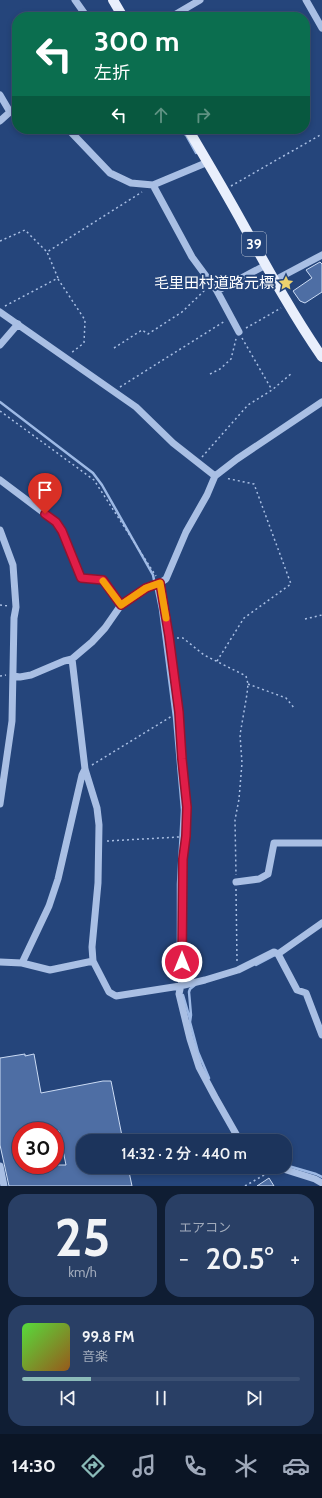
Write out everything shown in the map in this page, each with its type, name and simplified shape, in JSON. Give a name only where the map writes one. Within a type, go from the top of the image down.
[{"type":"main road","points":[[113,0],[120,12]]},
{"type":"main road","name":"39","points":[[191,134],[288,304],[322,357]]},
{"type":"street","points":[[75,0],[83,12]]},
{"type":"street","points":[[180,12],[200,0]]},
{"type":"street","points":[[306,0],[322,28]]},
{"type":"street","points":[[0,95],[12,108]]},
{"type":"street","points":[[0,121],[12,112]]},
{"type":"street","points":[[73,134],[110,173],[131,184],[153,185],[208,162]]},
{"type":"street","points":[[153,185],[192,257],[217,291],[239,332]]},
{"type":"street","points":[[275,280],[322,255]]},
{"type":"street","points":[[217,291],[266,265]]},
{"type":"street","points":[[0,312],[136,407],[173,443],[215,476]]},
{"type":"street","points":[[0,345],[18,324]]},
{"type":"street","points":[[13,676],[20,677],[31,675],[64,660],[72,659],[92,642],[105,628],[121,605],[146,588],[160,583],[166,578],[186,532],[207,495],[215,476],[237,459],[322,402]]},
{"type":"street","points":[[0,480],[56,522],[62,531],[81,578],[103,580],[121,605]]},
{"type":"street","points":[[0,530],[12,566],[16,607],[14,618],[12,721],[0,804]]},
{"type":"street","points":[[160,583],[179,712],[187,807],[186,836],[183,859],[182,980],[179,994],[190,1040],[199,1067],[236,1134]]},
{"type":"street","points":[[72,659],[85,770],[97,808],[99,826],[98,883],[92,946],[93,962],[110,992],[116,996],[180,986],[238,970],[276,953],[322,923]]},
{"type":"street","points":[[22,963],[49,906],[58,879],[80,782],[85,770]]},
{"type":"street","points":[[236,882],[259,879],[268,874],[274,843],[322,843]]},
{"type":"street","points":[[276,953],[297,990],[306,994],[322,1035]]},
{"type":"street","points":[[0,962],[22,963],[50,970],[93,962]]},
{"type":"street","points":[[0,1166],[4,1186]]},
{"type":"street","points":[[292,1173],[315,1179],[322,1183]]},
{"type":"path","points":[[224,190],[322,134]]},
{"type":"path","points":[[47,252],[153,185]]},
{"type":"path","points":[[0,241],[25,230],[47,252],[58,278],[85,320],[84,344],[65,358]]},
{"type":"path","points":[[0,308],[58,278]]},
{"type":"path","points":[[114,348],[142,330],[148,334],[182,312],[211,284]]},
{"type":"path","points":[[210,374],[220,369],[231,359],[235,341],[239,332],[288,304]]},
{"type":"path","points":[[113,391],[206,334],[231,316]]},
{"type":"path","points":[[239,332],[272,390]]},
{"type":"path","points":[[197,462],[248,405],[272,390],[292,373]]},
{"type":"path","points":[[0,411],[94,480],[160,583]]},
{"type":"path","points":[[215,476],[254,484],[291,584],[244,618],[217,661]]},
{"type":"path","points":[[305,619],[322,615]]},
{"type":"path","points":[[169,636],[183,638],[204,655],[246,676],[248,684],[240,735],[242,763],[239,799],[235,820],[238,970]]},
{"type":"path","points":[[248,684],[286,698],[295,709]]},
{"type":"path","points":[[85,770],[179,712]]},
{"type":"path","points":[[99,841],[186,836]]},
{"type":"path","points":[[245,1186],[265,1174]]},
{"type":"building","points":[[320,262],[322,264],[322,292],[305,303],[300,301],[293,291],[312,278],[306,270]]},
{"type":"building","points":[[34,1054],[41,1093],[103,1081],[111,1081],[122,1134],[76,1134],[76,1174],[129,1174],[132,1186],[9,1186],[0,1145],[0,1058]]},
{"type":"building","points":[[269,1178],[274,1186],[257,1186]]},
{"type":"waterway","points":[[185,134],[196,153]]},
{"type":"waterway","points":[[0,402],[93,473],[102,485],[153,575],[160,609],[174,717],[182,810],[178,884],[178,952]]},
{"type":"waterway","points":[[256,965],[275,955]]},
{"type":"waterway","points":[[195,985],[189,992],[191,1015],[190,1022],[198,1052],[209,1078]]},
{"type":"waterway","points":[[183,995],[190,1019]]},
{"type":"waterway","points":[[292,1167],[322,1177]]},
{"type":"slow traffic","points":[[103,581],[121,605],[146,588],[160,583],[166,618]]},
{"type":"place","name":"毛里田村道路元標","points":[[286,283]]},
{"type":"route","points":[[45,514],[56,522],[62,531],[78,575],[85,580],[103,580],[121,605],[146,588],[160,583],[179,712],[187,807],[186,836],[183,859],[182,962]]}]
